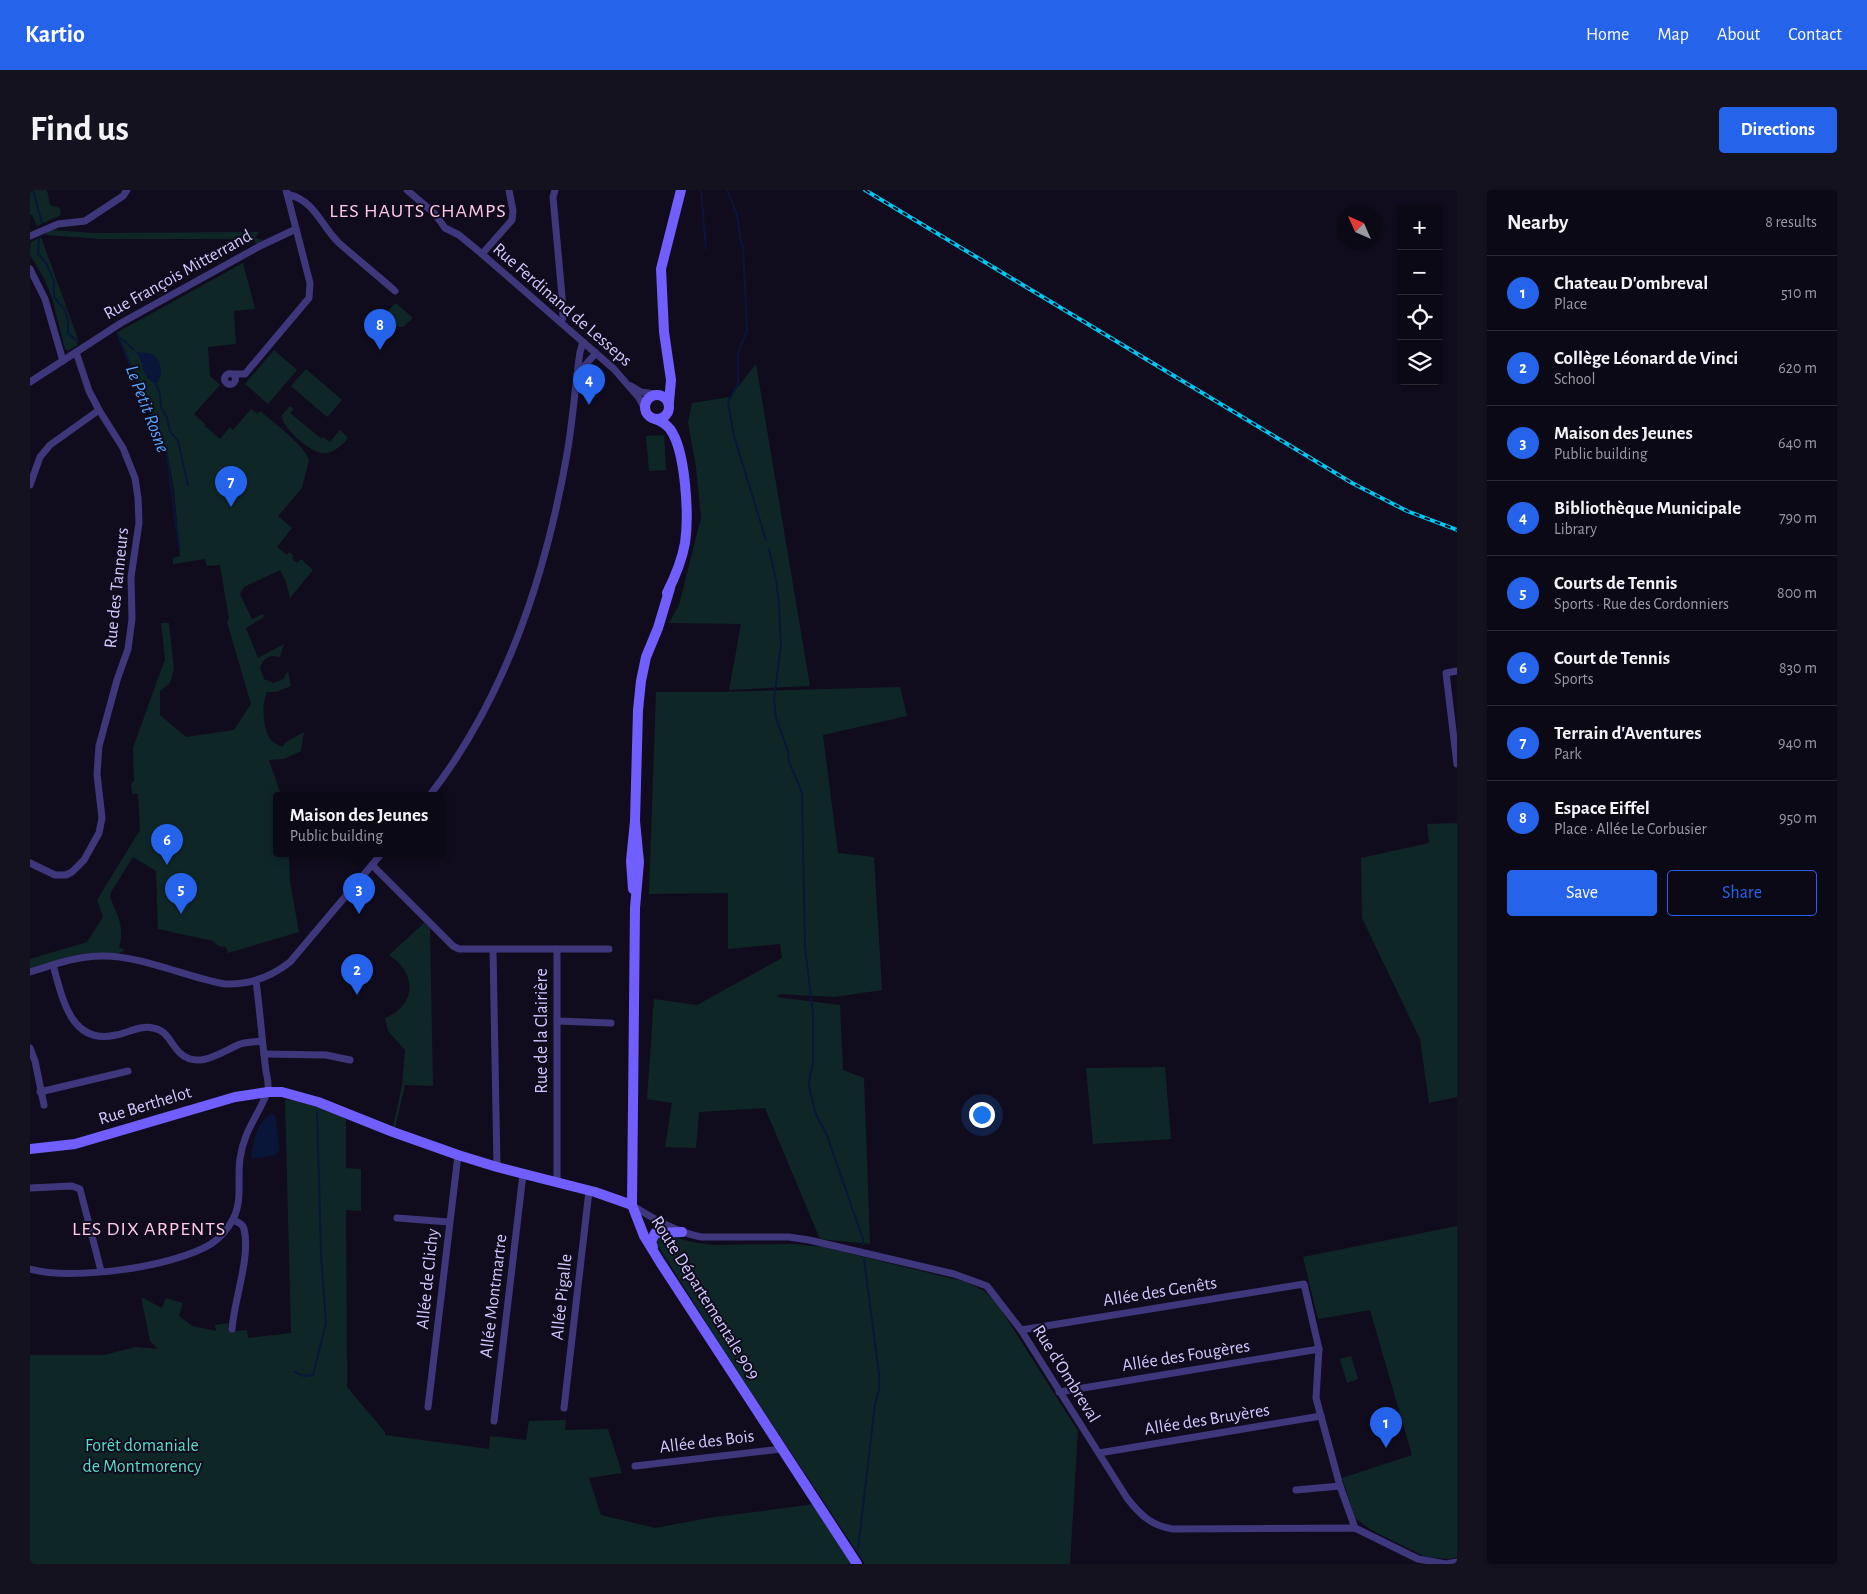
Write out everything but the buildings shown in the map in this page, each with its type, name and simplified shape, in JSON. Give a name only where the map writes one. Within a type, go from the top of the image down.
[{"type":"main road","points":[[655,418],[664,417],[669,405],[672,386],[663,320],[661,269],[681,190]]},
{"type":"main road","points":[[668,360],[667,382],[662,391],[647,400],[646,411],[651,417],[664,423],[671,430],[678,446],[682,466]]},
{"type":"main road","points":[[655,394],[664,396],[669,405],[672,419],[681,441],[682,466]]},
{"type":"main road","name":"Route Départementale 909","points":[[682,466],[687,510],[682,556],[646,658],[638,710],[635,820],[638,862],[635,908],[632,1205],[644,1236],[660,1262],[857,1564]]},
{"type":"main road","name":"Rue Berthelot","points":[[30,1149],[75,1144],[223,1099],[268,1092],[296,1095],[393,1132],[497,1167],[589,1191],[632,1205]]},
{"type":"main road","points":[[660,1262],[651,1242],[652,1236],[658,1232],[682,1232]]},
{"type":"street","points":[[30,236],[58,224],[85,221],[123,196],[128,190]]},
{"type":"street","name":"Rue Ferdinand de Lesseps","points":[[407,190],[433,212],[445,228],[459,235],[482,254],[596,353],[624,379],[642,402],[646,411]]},
{"type":"street","points":[[482,254],[512,220],[513,211],[508,190]]},
{"type":"street","points":[[555,190],[553,197],[562,296],[563,317],[561,323]]},
{"type":"street","points":[[286,192],[306,202],[321,218],[338,242],[395,291]]},
{"type":"street","points":[[234,374],[245,374],[309,298],[310,283],[286,192]]},
{"type":"street","name":"Rue François Mitterrand","points":[[30,382],[121,324],[260,246],[296,230]]},
{"type":"street","points":[[30,269],[45,299],[58,350],[63,361]]},
{"type":"street","points":[[553,316],[558,309],[562,296]]},
{"type":"street","points":[[432,792],[452,764],[489,699],[508,658],[536,588],[545,558],[564,470],[583,342]]},
{"type":"street","name":"Rue des Tanneurs","points":[[30,863],[55,875],[66,875],[79,866],[96,839],[102,818],[97,774],[99,746],[109,706],[130,642],[132,619],[131,577],[139,522],[135,478],[128,457],[118,438],[98,410],[85,382],[76,352]]},
{"type":"street","points":[[577,374],[596,353]]},
{"type":"street","name":"Rue François Mitterrand","points":[[30,386],[43,374]]},
{"type":"street","points":[[624,379],[638,391],[655,394]]},
{"type":"street","points":[[30,485],[40,457],[50,444],[98,410]]},
{"type":"street","points":[[1457,671],[1446,673],[1457,764]]},
{"type":"street","points":[[30,972],[76,958],[103,956],[125,958],[226,984],[256,981],[278,971],[290,962],[379,857]]},
{"type":"street","name":"Rue de la Clairière","points":[[372,865],[453,946],[464,950],[557,949],[557,1182]]},
{"type":"street","points":[[557,949],[610,949]]},
{"type":"street","points":[[493,950],[497,1167]]},
{"type":"street","points":[[53,965],[70,1016],[90,1034],[101,1037],[114,1036],[145,1027],[154,1028],[170,1038],[178,1052],[194,1060],[207,1059],[246,1042],[262,1041]]},
{"type":"street","points":[[232,1329],[233,1314],[245,1252],[238,1173],[241,1148],[248,1128],[268,1092],[256,981]]},
{"type":"street","points":[[557,1021],[611,1023]]},
{"type":"street","points":[[30,1048],[35,1062],[44,1105]]},
{"type":"street","points":[[264,1054],[326,1055],[350,1060]]},
{"type":"street","points":[[40,1092],[128,1071]]},
{"type":"street","name":"Allée de Clichy","points":[[428,1407],[458,1154]]},
{"type":"street","name":"Allée Montmartre","points":[[494,1421],[523,1174]]},
{"type":"street","points":[[30,1188],[72,1186],[80,1189],[101,1271]]},
{"type":"street","name":"Allée Pigalle","points":[[564,1408],[589,1191]]},
{"type":"street","points":[[30,1270],[69,1274],[145,1266],[178,1257],[213,1242],[224,1232],[233,1220],[239,1199]]},
{"type":"street","name":"Rue d'Ombreval","points":[[632,1205],[648,1216],[682,1232],[701,1237],[789,1237],[810,1240],[961,1276],[984,1284],[991,1289],[1021,1330],[1137,1511],[1148,1521],[1165,1528],[1355,1528],[1418,1558],[1446,1564],[1457,1562]]},
{"type":"street","points":[[397,1218],[449,1222]]},
{"type":"street","points":[[233,1220],[242,1224],[244,1229]]},
{"type":"street","name":"Allée des Genêts","points":[[1021,1330],[1304,1284],[1319,1349]]},
{"type":"street","points":[[1319,1349],[1316,1398],[1340,1486],[1355,1528]]},
{"type":"street","name":"Allée des Fougères","points":[[1059,1392],[1319,1349]]},
{"type":"street","name":"Allée des Bruyères","points":[[1099,1453],[1321,1416]]},
{"type":"street","name":"Allée des Bois","points":[[635,1466],[782,1449]]},
{"type":"street","points":[[1296,1490],[1340,1486]]},
{"type":"green space","points":[[30,190],[47,190],[50,205],[60,208],[61,215],[37,226],[32,215],[30,215]]},
{"type":"green space","points":[[51,230],[94,233],[259,232],[255,238],[263,240],[256,244],[254,239],[101,239],[47,235],[46,233]]},
{"type":"green space","points":[[41,237],[78,339],[77,345],[68,351],[65,349],[52,298],[45,280],[30,255],[31,242]]},
{"type":"green space","points":[[243,263],[255,309],[234,311],[236,344],[208,347],[210,376],[220,385],[194,414],[220,439],[230,427],[233,430],[251,409],[258,414],[260,411],[295,441],[309,460],[302,488],[278,516],[292,528],[277,547],[287,555],[289,552],[294,556],[292,559],[297,563],[301,559],[313,570],[290,598],[286,582],[280,570],[244,587],[240,594],[252,619],[263,614],[264,617],[246,628],[258,658],[284,644],[280,657],[273,656],[267,658],[260,668],[264,679],[273,683],[283,679],[288,671],[291,686],[276,692],[267,692],[264,710],[268,736],[282,747],[286,742],[304,732],[301,751],[284,759],[269,760],[280,792],[273,792],[273,857],[289,857],[290,882],[299,932],[228,953],[226,947],[218,946],[213,941],[158,929],[156,871],[133,857],[111,892],[110,897],[121,928],[119,948],[125,949],[114,954],[91,953],[76,955],[30,969],[30,959],[87,942],[103,917],[97,900],[140,830],[138,794],[132,794],[131,784],[134,781],[133,748],[165,659],[161,623],[169,623],[174,669],[170,683],[160,691],[160,715],[186,737],[234,730],[251,704],[227,622],[229,619],[220,565],[207,566],[205,559],[173,564],[173,558],[180,556],[174,490],[168,456],[158,437],[116,333]]},
{"type":"green space","points":[[394,304],[397,304],[412,317],[403,327],[398,327],[388,318],[388,311]]},
{"type":"green space","points":[[274,350],[297,370],[268,404],[245,384]]},
{"type":"green space","points":[[756,364],[810,686],[729,690],[741,624],[669,623],[679,605],[701,518],[696,467],[688,423],[692,403],[730,397]]},
{"type":"green space","points":[[306,369],[342,400],[327,417],[291,386]]},
{"type":"green space","points":[[290,406],[294,409],[290,413],[322,439],[323,437],[330,442],[340,430],[348,438],[334,451],[326,453],[317,452],[304,444],[286,426],[282,415]]},
{"type":"green space","points":[[664,435],[666,470],[649,471],[646,436]]},
{"type":"green space","points":[[900,687],[907,716],[823,735],[838,853],[874,857],[882,990],[835,997],[780,994],[776,997],[840,1005],[843,1070],[864,1078],[870,1244],[820,1239],[765,1108],[699,1112],[696,1148],[665,1147],[672,1103],[647,1099],[654,999],[697,1005],[782,958],[780,944],[728,949],[728,893],[649,894],[656,692]]},
{"type":"green space","points":[[1457,823],[1457,1097],[1429,1103],[1420,1039],[1362,918],[1361,858],[1429,843],[1427,824]]},
{"type":"green space","points":[[424,923],[430,928],[433,1086],[405,1085],[395,1128],[393,1127],[402,1085],[405,1050],[388,1031],[385,1018],[396,1012],[403,1005],[408,997],[410,988],[405,971],[389,955]]},
{"type":"green space","points":[[1165,1067],[1171,1139],[1093,1144],[1086,1068]]},
{"type":"green space","name":"Forêt domaniale de Montmorency","points":[[285,1099],[309,1104],[346,1119],[346,1168],[361,1169],[361,1211],[346,1210],[347,1387],[385,1432],[385,1435],[489,1449],[490,1436],[526,1440],[529,1421],[566,1420],[565,1430],[608,1429],[622,1473],[589,1478],[601,1515],[655,1528],[708,1518],[822,1503],[858,1564],[30,1564],[30,1355],[104,1355],[135,1347],[158,1349],[150,1341],[141,1297],[162,1308],[166,1298],[183,1303],[179,1316],[192,1326],[216,1331],[215,1325],[228,1323],[229,1332],[247,1330],[248,1338],[291,1333]]},
{"type":"green space","points":[[1457,1226],[1457,1557],[1449,1559],[1426,1557],[1371,1530],[1355,1518],[1342,1478],[1412,1455],[1370,1310],[1318,1319],[1303,1257]]},
{"type":"green space","points":[[662,1234],[713,1245],[793,1244],[823,1247],[966,1282],[984,1291],[996,1302],[1078,1431],[1070,1564],[865,1564],[735,1368],[655,1241]]},
{"type":"green space","points":[[1351,1356],[1358,1379],[1347,1383],[1340,1359]]},
{"type":"water","points":[[136,353],[151,354],[159,361],[161,373],[156,384],[144,373],[141,361]]},
{"type":"water","points":[[270,1114],[276,1117],[279,1150],[275,1155],[253,1159],[251,1155],[257,1132],[262,1122]]},
{"type":"waterway","name":"Le Petit Rosne","points":[[33,190],[42,223]]},
{"type":"waterway","points":[[701,190],[706,249]]},
{"type":"waterway","points":[[727,190],[737,215],[743,246],[747,331],[738,353],[738,384],[728,402],[734,436],[766,540]]},
{"type":"waterway","name":"Le Petit Rosne","points":[[39,238],[38,254],[46,263],[54,282],[54,297],[65,310],[68,321],[68,334],[78,341]]},
{"type":"waterway","name":"Le Petit Rosne","points":[[117,333],[167,455],[179,547]]},
{"type":"waterway","points":[[121,338],[134,350]]},
{"type":"waterway","points":[[156,384],[160,394],[161,407],[167,418],[170,431],[178,441],[188,485]]},
{"type":"waterway","points":[[769,549],[776,580],[781,645],[774,700],[776,718],[788,751],[789,761],[802,793],[805,947],[813,1014],[813,1064],[809,1086],[816,1115],[826,1133],[863,1239],[863,1245]]},
{"type":"waterway","points":[[294,1372],[304,1376],[313,1375],[326,1323],[321,1254],[317,1111]]},
{"type":"waterway","points":[[858,1549],[875,1404],[879,1389],[879,1374],[864,1259]]},
{"type":"railway","points":[[865,190],[1352,483],[1407,511],[1457,530]]},
{"type":"place","name":"Espace Eiffel","points":[[380,350]]},
{"type":"place","name":"Bibliothèque Municipale","points":[[589,405]]},
{"type":"place","name":"Terrain d'Aventures","points":[[231,507]]},
{"type":"place","name":"Court de Tennis","points":[[167,865]]},
{"type":"place","name":"Courts de Tennis","points":[[181,914]]},
{"type":"place","name":"Maison des Jeunes","points":[[359,914]]},
{"type":"place","name":"Collège Léonard de Vinci","points":[[357,995]]},
{"type":"place","name":"Chateau D'ombreval","points":[[1386,1448]]},
{"type":"district","name":"LES HAUTS CHAMPS","points":[[418,211]]},
{"type":"district","name":"LES DIX ARPENTS","points":[[149,1229]]}]
